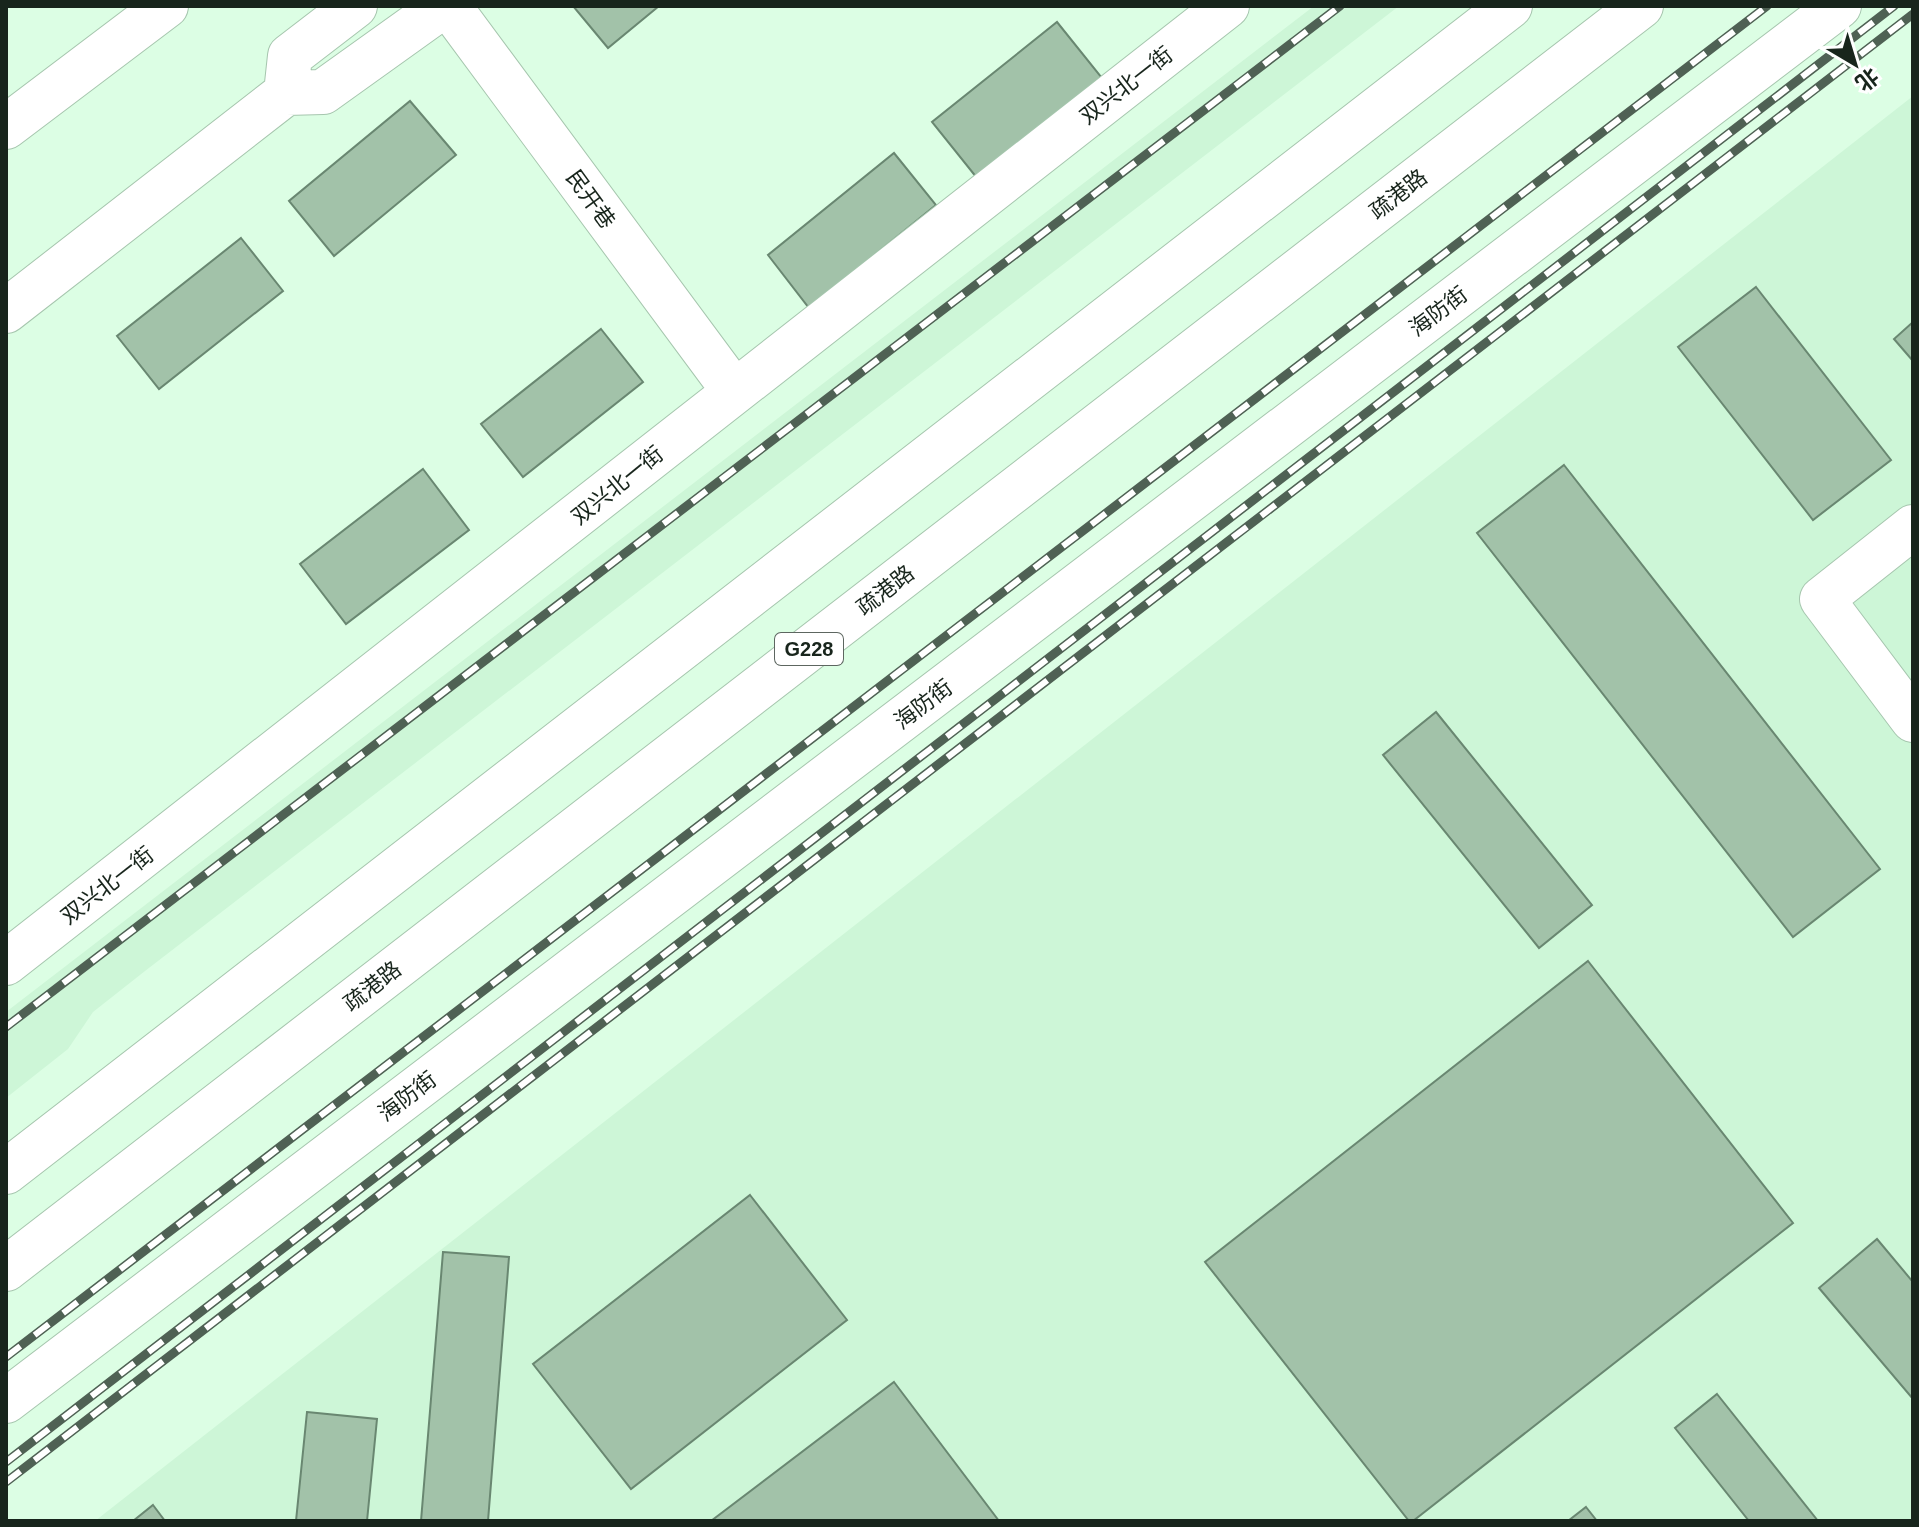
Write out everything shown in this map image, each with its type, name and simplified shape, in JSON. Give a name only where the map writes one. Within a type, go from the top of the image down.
[{"type":"main road","points":[[6,127],[166,6]]},
{"type":"main road","points":[[286,93],[290,56],[355,6]]},
{"type":"main road","points":[[6,311],[286,93],[323,92],[446,6]]},
{"type":"main road","name":"民开巷","points":[[446,6],[734,391]]},
{"type":"main road","name":"双兴北一街","points":[[6,963],[370,682],[734,391],[1227,6]]},
{"type":"main road","points":[[6,1172],[1510,6]]},
{"type":"main road","name":"疏港路","points":[[6,1269],[1627,17],[1650,6]]},
{"type":"main road","name":"海防街","points":[[6,1401],[1839,6]]},
{"type":"main road","points":[[1913,527],[1822,599],[1913,720]]},
{"type":"shaded area","points":[[1314,6],[1399,6],[145,971],[93,1012],[68,1049],[6,1098],[6,1012]]},
{"type":"shaded area","points":[[1913,96],[1913,1521],[95,1521],[1410,490]]},
{"type":"building","points":[[573,6],[659,6],[608,48]]},
{"type":"building","points":[[1057,22],[1102,78],[977,178],[932,122]]},
{"type":"building","points":[[410,101],[456,155],[334,256],[289,201]]},
{"type":"building","points":[[894,153],[936,205],[809,308],[768,255]]},
{"type":"building","points":[[241,238],[283,291],[159,389],[117,336]]},
{"type":"building","points":[[1756,287],[1891,460],[1813,520],[1678,347]]},
{"type":"building","points":[[1913,322],[1913,361],[1894,339]]},
{"type":"building","points":[[601,329],[643,382],[523,477],[481,424]]},
{"type":"building","points":[[1564,465],[1880,869],[1793,937],[1477,533]]},
{"type":"building","points":[[423,469],[469,530],[346,624],[300,564]]},
{"type":"building","points":[[1436,712],[1592,905],[1539,948],[1383,755]]},
{"type":"building","points":[[1588,961],[1793,1223],[1413,1521],[1409,1521],[1205,1262]]},
{"type":"building","points":[[750,1195],[847,1320],[631,1489],[533,1364]]},
{"type":"building","points":[[1877,1239],[1913,1282],[1913,1399],[1819,1288]]},
{"type":"building","points":[[443,1252],[509,1257],[488,1521],[421,1521]]},
{"type":"building","points":[[894,1382],[999,1521],[711,1521]]},
{"type":"building","points":[[1717,1394],[1818,1521],[1749,1521],[1675,1428]]},
{"type":"building","points":[[307,1412],[377,1419],[367,1521],[296,1521]]},
{"type":"building","points":[[153,1505],[165,1521],[133,1521]]},
{"type":"building","points":[[1586,1507],[1597,1521],[1568,1521]]},
{"type":"railway","points":[[6,1027],[1340,6]]},
{"type":"railway","points":[[6,1357],[1767,6]]},
{"type":"railway","points":[[6,1462],[1894,6]]},
{"type":"railway","points":[[6,1482],[1913,14]]}]
